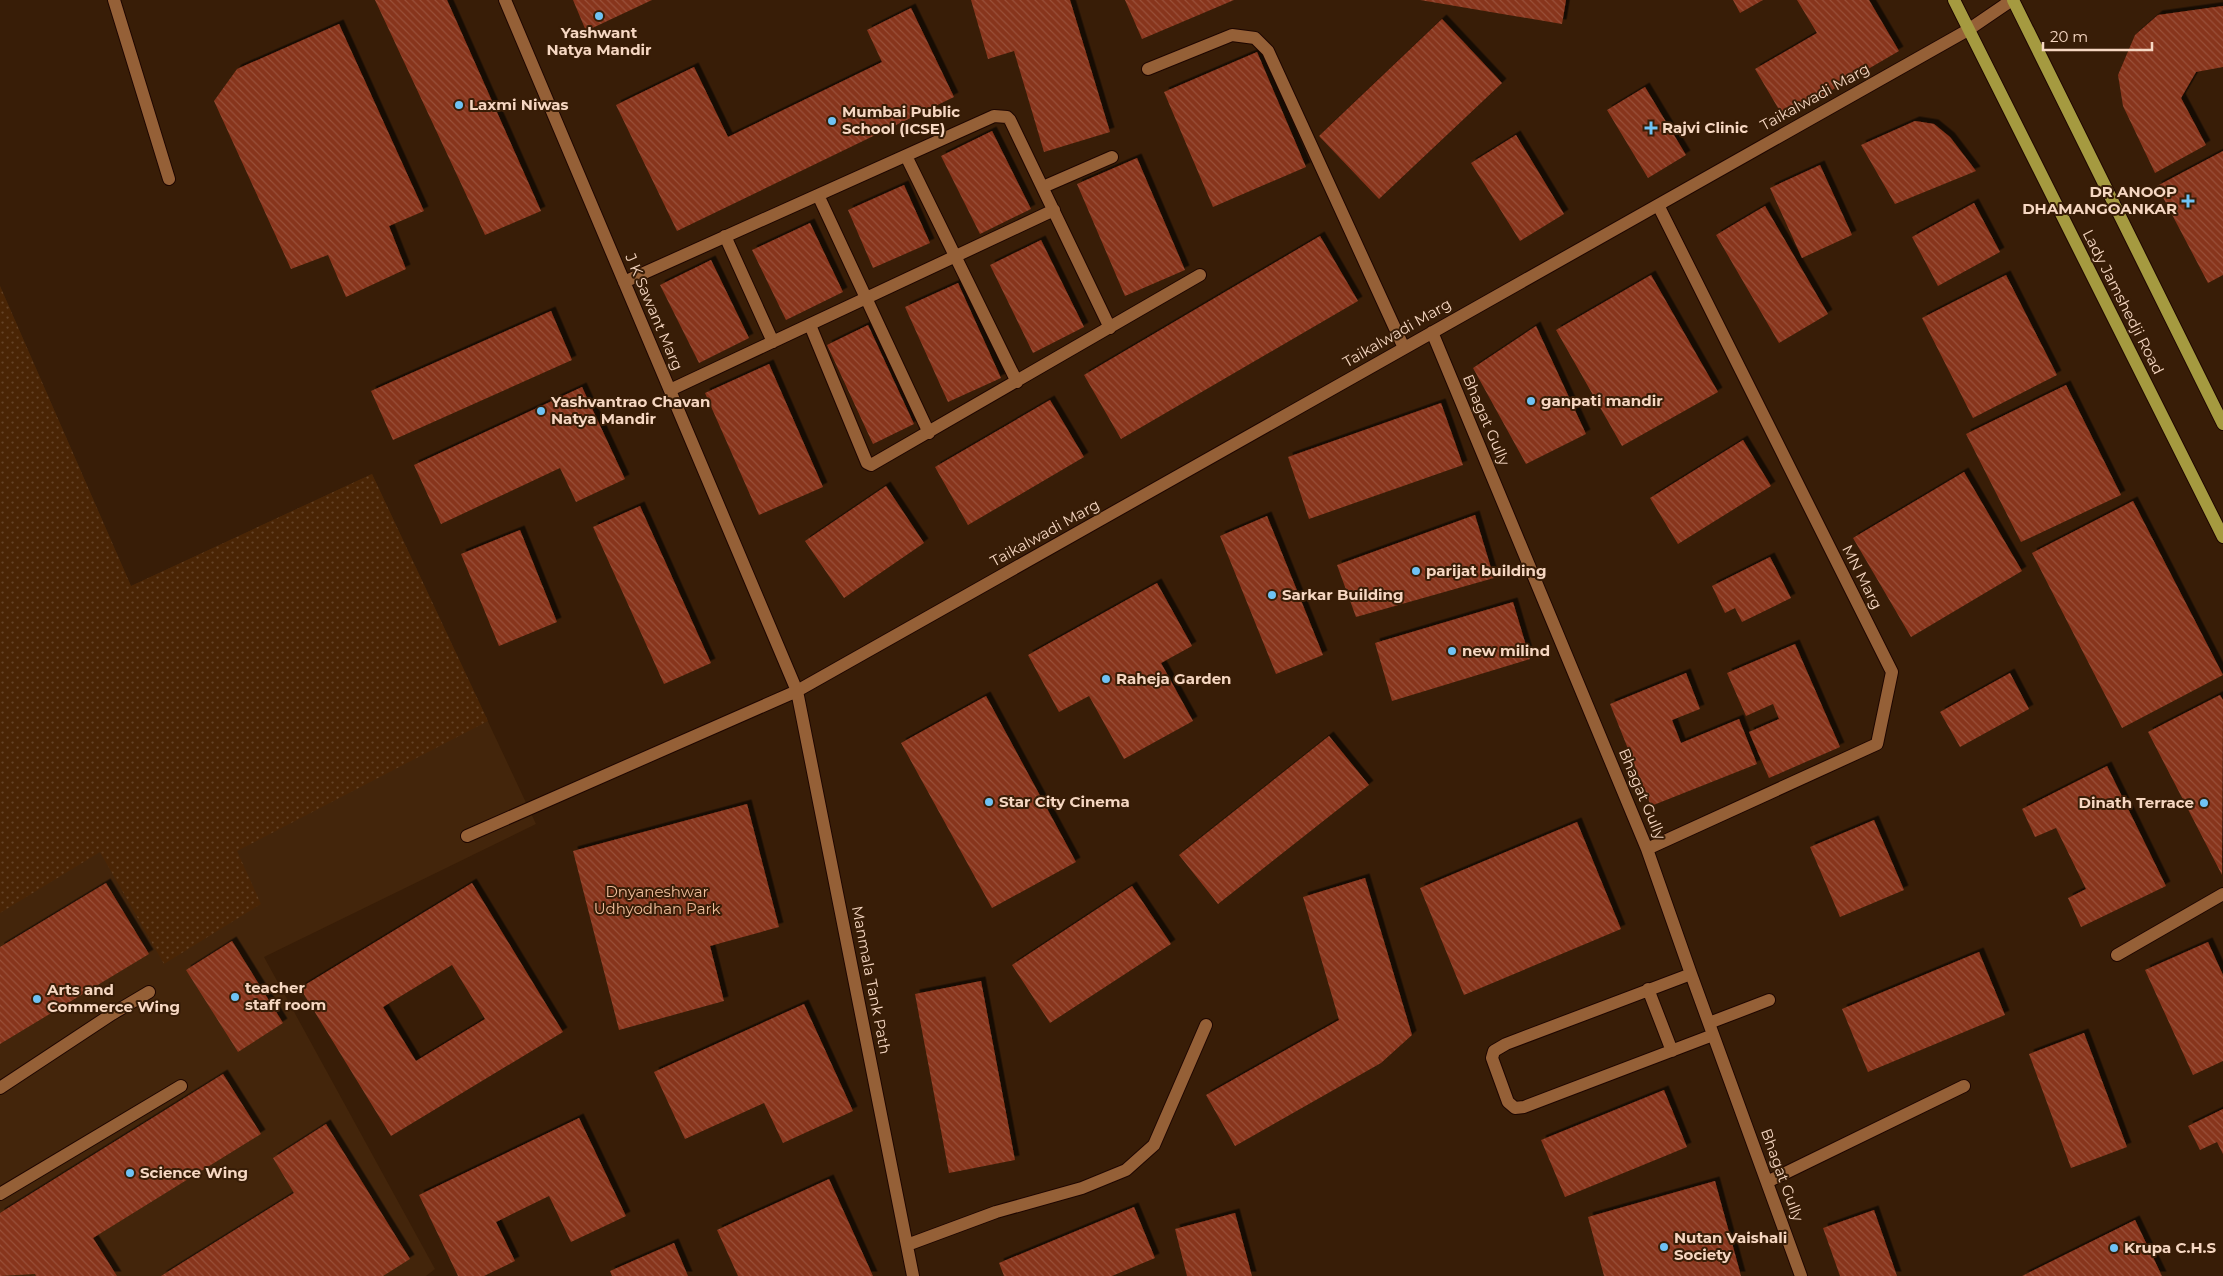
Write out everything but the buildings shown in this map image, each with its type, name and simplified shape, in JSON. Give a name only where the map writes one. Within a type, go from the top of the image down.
[{"type":"main road","name":"Lady Jamshedji Road","points":[[1954,0],[2223,538]]},
{"type":"main road","points":[[2012,0],[2223,424]]},
{"type":"street","points":[[114,0],[169,179]]},
{"type":"street","name":"J K Sawant Marg","points":[[505,0],[797,691]]},
{"type":"street","name":"Taikalwadi Marg","points":[[467,836],[797,691],[1968,30],[2012,0]]},
{"type":"street","points":[[1148,69],[1232,35],[1255,38],[1268,51],[1404,348]]},
{"type":"street","points":[[624,282],[994,116],[1001,116],[1010,120],[1110,328]]},
{"type":"street","points":[[906,156],[1017,382]]},
{"type":"street","points":[[1043,187],[1112,157]]},
{"type":"street","points":[[818,195],[929,433]]},
{"type":"street","name":"MN Marg","points":[[1648,849],[1877,744],[1892,672],[1658,205]]},
{"type":"street","points":[[670,390],[1054,210]]},
{"type":"street","points":[[725,236],[773,342]]},
{"type":"street","points":[[810,325],[867,463],[871,465],[1200,275]]},
{"type":"street","name":"Bhagat Gully","points":[[1432,332],[1648,849],[1691,974],[1801,1276]]},
{"type":"street","name":"Manmala Tank Path","points":[[797,691],[913,1276]]},
{"type":"street","points":[[2117,954],[2223,894]]},
{"type":"street","points":[[1691,974],[1506,1044],[1494,1051],[1492,1058],[1508,1102],[1515,1108],[1524,1107],[1713,1035]]},
{"type":"street","points":[[1648,989],[1672,1051]]},
{"type":"street","points":[[0,1088],[112,1014],[149,992]]},
{"type":"street","points":[[1709,1023],[1769,1000]]},
{"type":"street","points":[[907,1245],[996,1212],[1082,1188],[1126,1170],[1154,1145],[1206,1025]]},
{"type":"street","points":[[0,1194],[181,1086]]},
{"type":"street","points":[[1768,1182],[1964,1086]]},
{"type":"shaded area","points":[[0,286],[131,586],[372,474],[536,824],[264,957],[435,1269],[426,1276],[0,1276]]},
{"type":"shaded area","points":[[0,286],[131,586],[372,474],[488,721],[237,851],[261,904],[164,964],[100,852],[0,913]]},
{"type":"place","name":"Yashwant Natya Mandir","points":[[599,16]]},
{"type":"place","name":"Laxmi Niwas","points":[[459,105]]},
{"type":"place","name":"Mumbai Public School (ICSE)","points":[[832,121]]},
{"type":"place","name":"Rajvi Clinic","points":[[1651,128]]},
{"type":"place","name":"DR ANOOP DHAMANGOANKAR","points":[[2188,201]]},
{"type":"place","name":"ganpati mandir","points":[[1531,401]]},
{"type":"place","name":"Yashvantrao Chavan Natya Mandir","points":[[541,411]]},
{"type":"place","name":"parijat building","points":[[1416,571]]},
{"type":"place","name":"Sarkar Building","points":[[1272,595]]},
{"type":"place","name":"new milind","points":[[1452,651]]},
{"type":"place","name":"Raheja Garden","points":[[1106,679]]},
{"type":"place","name":"Star City Cinema","points":[[989,802]]},
{"type":"place","name":"Dinath Terrace","points":[[2204,803]]},
{"type":"place","name":"teacher staff room","points":[[235,997]]},
{"type":"place","name":"Arts and Commerce Wing","points":[[37,999]]},
{"type":"place","name":"Science Wing","points":[[130,1173]]},
{"type":"place","name":"Nutan Vaishali Society","points":[[1664,1247]]},
{"type":"place","name":"Krupa C.H.S","points":[[2114,1248]]},
{"type":"park label","name":"Dnyaneshwar Udhyodhan Park","points":[[657,900]]}]
